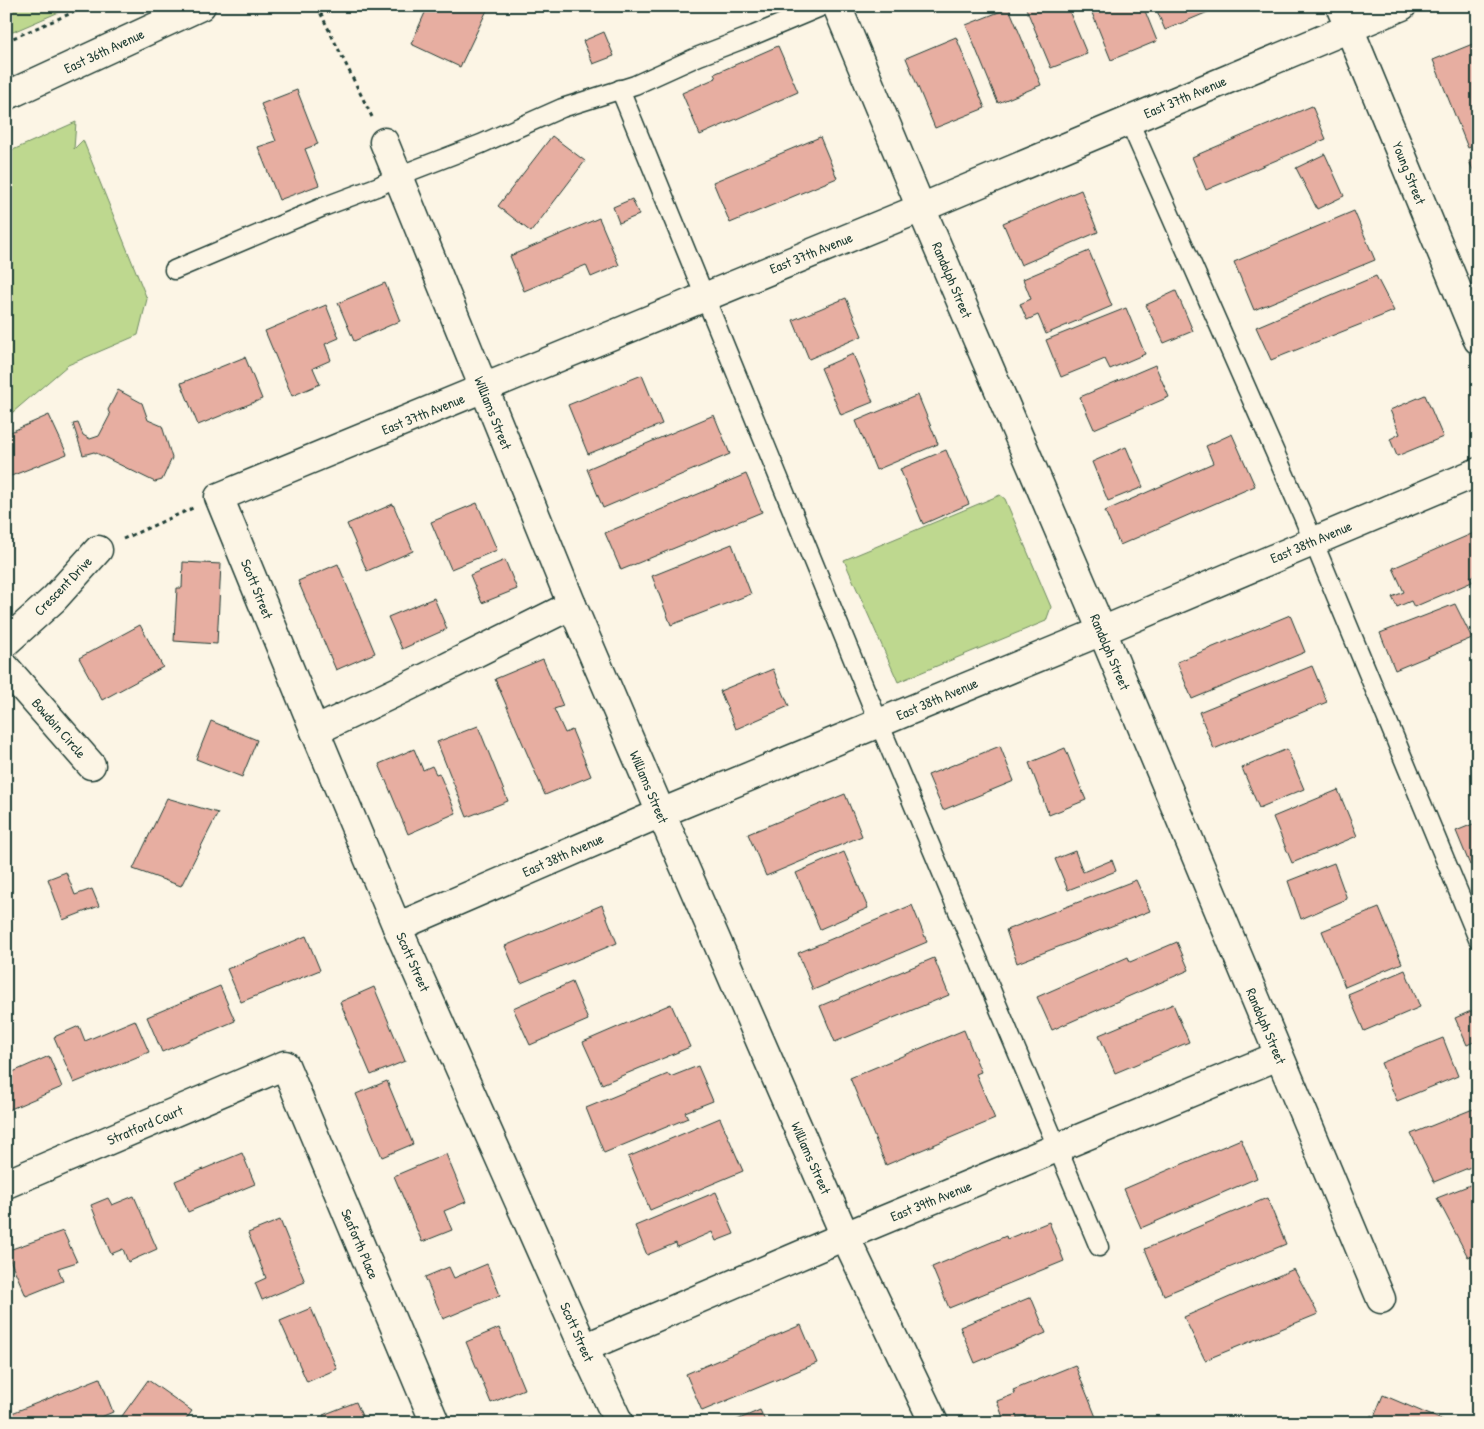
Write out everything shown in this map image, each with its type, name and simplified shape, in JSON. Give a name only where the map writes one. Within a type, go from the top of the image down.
[{"type":"street","name":"East 36th Avenue","points":[[6,96],[201,6]]},
{"type":"street","name":"Randolph Street","points":[[837,6],[921,208],[1102,630],[1278,1056],[1381,1299]]},
{"type":"street","name":"East 37th Avenue","points":[[220,496],[1130,121],[1345,17],[1402,6]]},
{"type":"street","name":"Young Street","points":[[1345,17],[1478,340]]},
{"type":"street","name":"Williams Street","points":[[384,142],[572,606],[660,813],[845,1236],[934,1423]]},
{"type":"street","name":"East 38th Avenue","points":[[397,928],[660,813],[1478,472]]},
{"type":"street","name":"Scott Street","points":[[220,496],[397,928],[619,1423]]},
{"type":"street","name":"Crescent Drive","points":[[6,642],[54,599],[98,550]]},
{"type":"street","points":[[315,731],[572,606]]},
{"type":"street","name":"Bowdoin Circle","points":[[6,668],[91,765]]},
{"type":"street","name":"East 39th Avenue","points":[[584,1348],[845,1236],[1278,1056]]},
{"type":"street","name":"Stratford Court","points":[[6,1184],[284,1065]]},
{"type":"street","name":"Seaforth Place","points":[[284,1065],[435,1423]]},
{"type":"lane","points":[[174,270],[323,207],[379,186],[398,176],[480,144],[562,108],[634,85],[699,56],[823,6]]},
{"type":"lane","points":[[620,89],[879,723],[1099,1247]]},
{"type":"lane","points":[[1130,121],[1313,541],[1478,939]]},
{"type":"path","points":[[6,41],[88,6]]},
{"type":"path","points":[[318,6],[384,142]]},
{"type":"path","points":[[98,550],[220,496]]},
{"type":"green space","points":[[6,6],[73,6],[6,35]]},
{"type":"green space","points":[[76,122],[74,149],[83,140],[147,299],[138,335],[68,365],[6,418],[6,153]]},
{"type":"green space","points":[[1000,495],[1005,499],[1051,607],[1046,621],[898,682],[844,560]]},
{"type":"building","points":[[428,6],[489,6],[460,67],[411,44]]},
{"type":"building","points":[[1025,6],[1067,6],[1087,54],[1051,68]]},
{"type":"building","points":[[1108,6],[1143,6],[1157,41],[1111,60],[1092,13]]},
{"type":"building","points":[[1155,6],[1214,6],[1215,9],[1165,30]]},
{"type":"building","points":[[1009,8],[1041,85],[998,103],[966,25]]},
{"type":"building","points":[[604,32],[614,56],[593,64],[583,41]]},
{"type":"building","points":[[956,37],[985,108],[935,128],[906,58]]},
{"type":"building","points":[[1475,43],[1478,49],[1478,144],[1468,148],[1433,60]]},
{"type":"building","points":[[778,46],[798,92],[700,135],[682,93],[716,78],[714,74]]},
{"type":"building","points":[[297,90],[318,144],[305,149],[319,185],[279,200],[258,147],[276,141],[261,104]]},
{"type":"building","points":[[1312,106],[1326,139],[1206,190],[1192,157]]},
{"type":"building","points":[[552,136],[585,161],[531,232],[498,206]]},
{"type":"building","points":[[820,137],[837,178],[730,223],[713,182]]},
{"type":"building","points":[[1325,154],[1344,196],[1317,209],[1296,168]]},
{"type":"building","points":[[1478,158],[1478,181],[1469,161]]},
{"type":"building","points":[[1081,190],[1098,232],[1021,265],[1003,223]]},
{"type":"building","points":[[632,199],[639,215],[619,223],[613,207]]},
{"type":"building","points":[[1354,211],[1375,260],[1254,310],[1234,262]]},
{"type":"building","points":[[599,218],[619,265],[591,277],[586,265],[524,291],[510,256]]},
{"type":"building","points":[[1089,251],[1112,306],[1046,334],[1038,315],[1027,320],[1020,304],[1031,299],[1023,279]]},
{"type":"building","points":[[1376,276],[1394,311],[1271,360],[1256,327]]},
{"type":"building","points":[[385,283],[400,321],[354,341],[338,303]]},
{"type":"building","points":[[1176,291],[1193,331],[1164,343],[1146,305]]},
{"type":"building","points":[[846,298],[862,336],[809,359],[793,320]]},
{"type":"building","points":[[326,305],[339,338],[325,344],[331,360],[313,368],[320,384],[292,396],[265,331]]},
{"type":"building","points":[[1126,308],[1145,354],[1110,369],[1105,359],[1061,377],[1046,340]]},
{"type":"building","points":[[853,354],[873,402],[841,415],[821,368]]},
{"type":"building","points":[[245,357],[262,399],[198,425],[181,383]]},
{"type":"building","points":[[1155,365],[1169,397],[1094,429],[1080,397]]},
{"type":"building","points":[[642,375],[662,424],[588,454],[568,405]]},
{"type":"building","points":[[118,390],[142,403],[148,420],[162,426],[172,458],[162,480],[155,482],[94,452],[83,455],[73,424],[78,423],[83,435],[90,439],[99,436],[110,415],[108,410]]},
{"type":"building","points":[[918,395],[938,444],[876,470],[856,421]]},
{"type":"building","points":[[1425,395],[1443,437],[1397,456],[1390,439],[1400,434],[1390,410]]},
{"type":"building","points":[[49,415],[67,454],[6,478],[6,434]]},
{"type":"building","points":[[714,415],[730,454],[603,508],[587,469]]},
{"type":"building","points":[[1232,434],[1255,486],[1120,545],[1105,511],[1213,463],[1206,446]]},
{"type":"building","points":[[1126,447],[1143,487],[1108,501],[1092,462]]},
{"type":"building","points":[[946,450],[969,504],[923,524],[900,469]]},
{"type":"building","points":[[746,474],[762,512],[621,570],[605,533]]},
{"type":"building","points":[[477,503],[497,550],[451,569],[431,522]]},
{"type":"building","points":[[393,504],[413,551],[367,571],[347,524]]},
{"type":"building","points":[[1476,532],[1478,535],[1478,574],[1470,577],[1472,582],[1414,607],[1411,601],[1397,607],[1392,597],[1404,592],[1393,568]]},
{"type":"building","points":[[732,544],[751,594],[671,625],[652,576]]},
{"type":"building","points":[[505,560],[517,589],[482,603],[470,575]]},
{"type":"building","points":[[183,562],[221,564],[217,644],[174,641],[177,588],[182,588]]},
{"type":"building","points":[[338,564],[375,653],[336,670],[298,581]]},
{"type":"building","points":[[434,598],[447,629],[402,649],[388,617]]},
{"type":"building","points":[[1455,604],[1472,638],[1395,670],[1380,633]]},
{"type":"building","points":[[1290,615],[1305,652],[1192,699],[1177,662]]},
{"type":"building","points":[[140,625],[163,667],[102,700],[79,658]]},
{"type":"building","points":[[543,659],[563,706],[554,709],[565,733],[572,730],[591,776],[545,795],[495,679]]},
{"type":"building","points":[[1312,666],[1327,702],[1214,749],[1199,712]]},
{"type":"building","points":[[773,669],[789,706],[736,729],[720,691]]},
{"type":"building","points":[[211,721],[257,740],[242,777],[196,759]]},
{"type":"building","points":[[478,726],[508,801],[467,817],[437,742]]},
{"type":"building","points":[[1000,746],[1014,781],[943,810],[928,775]]},
{"type":"building","points":[[1065,748],[1086,800],[1049,815],[1029,763]]},
{"type":"building","points":[[414,749],[423,770],[432,766],[436,774],[439,773],[456,813],[408,834],[379,764]]},
{"type":"building","points":[[1287,749],[1304,789],[1259,808],[1242,768]]},
{"type":"building","points":[[1338,790],[1357,836],[1292,863],[1273,817]]},
{"type":"building","points":[[845,794],[862,836],[766,876],[748,834]]},
{"type":"building","points":[[167,798],[218,813],[181,886],[133,869]]},
{"type":"building","points":[[1478,822],[1478,862],[1470,865],[1456,831]]},
{"type":"building","points":[[1075,851],[1083,872],[1112,860],[1116,871],[1068,890],[1055,859]]},
{"type":"building","points":[[844,852],[868,908],[820,929],[796,873]]},
{"type":"building","points":[[1334,863],[1347,899],[1301,919],[1288,881]]},
{"type":"building","points":[[66,872],[75,895],[92,889],[99,906],[63,920],[48,879]]},
{"type":"building","points":[[1136,880],[1150,911],[1017,963],[1006,930]]},
{"type":"building","points":[[602,905],[617,943],[521,983],[505,946]]},
{"type":"building","points":[[912,905],[927,942],[813,990],[798,953]]},
{"type":"building","points":[[1379,908],[1402,963],[1345,987],[1322,931]]},
{"type":"building","points":[[306,936],[320,970],[241,1002],[227,969]]},
{"type":"building","points":[[1177,942],[1189,970],[1052,1030],[1037,997],[1128,957],[1130,962]]},
{"type":"building","points":[[934,958],[949,995],[835,1042],[820,1006]]},
{"type":"building","points":[[1405,970],[1420,1007],[1364,1031],[1348,994]]},
{"type":"building","points":[[572,982],[588,1020],[530,1045],[513,1008]]},
{"type":"building","points":[[220,986],[235,1021],[162,1052],[147,1017]]},
{"type":"building","points":[[374,987],[405,1061],[371,1075],[340,1002]]},
{"type":"building","points":[[671,1004],[690,1047],[602,1084],[583,1042]]},
{"type":"building","points":[[1173,1004],[1189,1042],[1115,1073],[1099,1035]]},
{"type":"building","points":[[1478,1008],[1478,1040],[1467,1045],[1455,1018]]},
{"type":"building","points":[[135,1020],[149,1052],[74,1083],[54,1037],[79,1026],[85,1041]]},
{"type":"building","points":[[964,1030],[981,1072],[976,1074],[995,1119],[886,1165],[850,1078]]},
{"type":"building","points":[[1443,1038],[1458,1076],[1397,1101],[1381,1063]]},
{"type":"building","points":[[49,1056],[62,1087],[6,1111],[6,1075]]},
{"type":"building","points":[[698,1066],[713,1101],[685,1112],[688,1118],[604,1153],[586,1108],[668,1074],[670,1077]]},
{"type":"building","points":[[387,1081],[413,1144],[382,1157],[356,1094]]},
{"type":"building","points":[[1473,1109],[1478,1118],[1478,1164],[1434,1182],[1411,1134]]},
{"type":"building","points":[[720,1118],[743,1171],[650,1210],[628,1157]]},
{"type":"building","points":[[1241,1139],[1257,1178],[1141,1228],[1124,1189]]},
{"type":"building","points":[[242,1153],[255,1184],[188,1212],[175,1181]]},
{"type":"building","points":[[446,1154],[466,1202],[444,1211],[452,1230],[422,1242],[394,1176]]},
{"type":"building","points":[[1478,1182],[1478,1253],[1468,1257],[1437,1198]]},
{"type":"building","points":[[716,1192],[734,1234],[716,1241],[712,1232],[677,1247],[676,1243],[647,1255],[635,1226]]},
{"type":"building","points":[[134,1196],[157,1249],[128,1262],[123,1249],[111,1254],[91,1205],[108,1198],[112,1205]]},
{"type":"building","points":[[1267,1198],[1286,1244],[1164,1295],[1145,1249]]},
{"type":"building","points":[[280,1220],[305,1282],[262,1300],[255,1283],[266,1278],[248,1233]]},
{"type":"building","points":[[1049,1222],[1064,1261],[949,1308],[932,1267],[1006,1236],[1007,1239]]},
{"type":"building","points":[[63,1231],[77,1262],[58,1268],[63,1281],[26,1296],[6,1251]]},
{"type":"building","points":[[487,1264],[500,1295],[443,1319],[425,1277],[449,1267],[454,1278]]},
{"type":"building","points":[[1294,1269],[1318,1314],[1205,1360],[1184,1317]]},
{"type":"building","points":[[1031,1297],[1046,1333],[975,1363],[960,1327]]},
{"type":"building","points":[[311,1308],[337,1369],[307,1382],[280,1321]]},
{"type":"building","points":[[801,1325],[817,1363],[702,1411],[686,1374]]},
{"type":"building","points":[[499,1328],[524,1389],[491,1403],[466,1342]]},
{"type":"building","points":[[1075,1365],[1098,1422],[1072,1423],[1069,1415],[1049,1423],[1027,1423],[1024,1416],[1005,1423],[997,1401],[1015,1394],[1013,1390]]},
{"type":"building","points":[[100,1378],[113,1412],[87,1423],[16,1423],[12,1413]]},
{"type":"building","points":[[148,1380],[192,1411],[184,1422],[186,1423],[117,1423]]},
{"type":"building","points":[[1383,1395],[1449,1423],[1367,1423],[1371,1415],[1374,1417]]},
{"type":"building","points":[[356,1402],[365,1423],[326,1423],[323,1415]]},
{"type":"building","points":[[760,1410],[766,1423],[730,1423]]},
{"type":"building","points":[[529,1418],[531,1423],[517,1423]]}]
